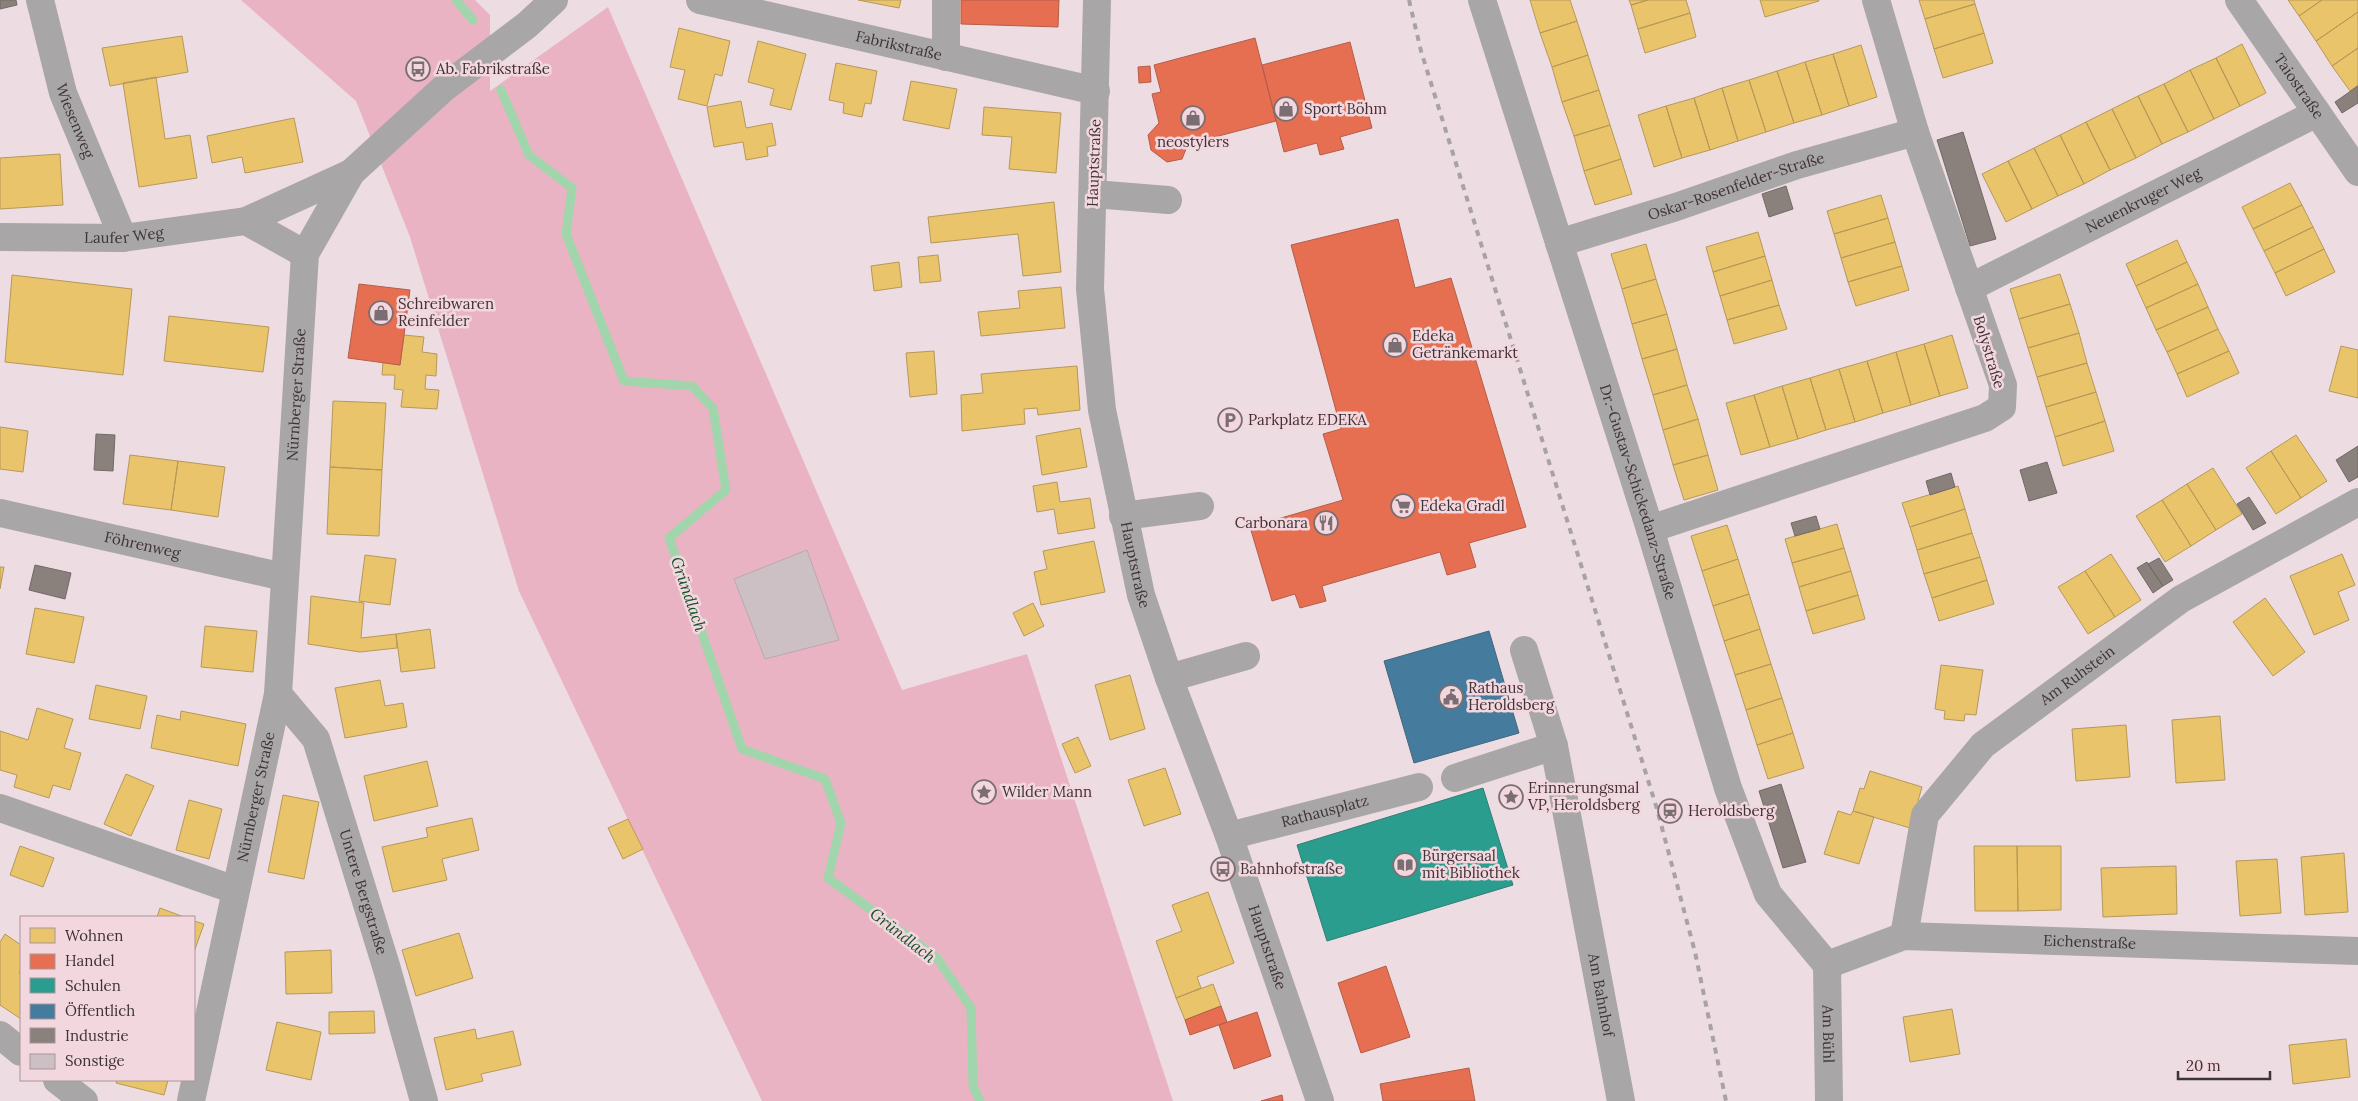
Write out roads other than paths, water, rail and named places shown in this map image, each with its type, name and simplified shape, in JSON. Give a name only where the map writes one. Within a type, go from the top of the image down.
[{"type":"street","name":"Wiesenweg","points":[[40,0],[64,93],[123,238]]},
{"type":"street","name":"Nürnberger Straße","points":[[191,1101],[278,694],[305,254],[350,172],[444,87],[527,25],[554,0]]},
{"type":"street","name":"Fabrikstraße","points":[[700,0],[1096,91]]},
{"type":"street","points":[[946,0],[946,56]]},
{"type":"street","name":"Hauptstraße","points":[[1098,0],[1090,289],[1102,410],[1123,516],[1141,595],[1169,678],[1229,836],[1320,1101]]},
{"type":"street","name":"Dr.-Gustav-Schickedanz-Straße","points":[[1482,0],[1650,529],[1728,788],[1768,894],[1827,965]]},
{"type":"street","name":"Bolystraße","points":[[1650,529],[1985,418],[2002,407],[2003,386],[1915,132],[1876,0]]},
{"type":"street","name":"Taiostraße","points":[[2239,0],[2358,172]]},
{"type":"street","name":"Neuenkruger Weg","points":[[1969,288],[2317,113]]},
{"type":"street","name":"Oskar-Rosenfelder-Straße","points":[[1559,243],[1676,207],[1797,166],[1915,132]]},
{"type":"street","name":"Laufer Weg","points":[[0,238],[123,238],[246,221],[350,172]]},
{"type":"street","points":[[1094,194],[1168,200]]},
{"type":"street","points":[[246,221],[305,254]]},
{"type":"street","name":"Am Ruhstein","points":[[1904,936],[1925,815],[1983,745],[2181,599],[2358,502]]},
{"type":"street","points":[[1123,516],[1200,506]]},
{"type":"street","name":"Föhrenweg","points":[[0,513],[284,577]]},
{"type":"street","name":"Am Bahnhof","points":[[1524,650],[1554,746],[1621,1101]]},
{"type":"street","points":[[1169,678],[1246,656]]},
{"type":"street","name":"Untere Bergstraße","points":[[278,694],[316,739],[387,969],[424,1101]]},
{"type":"street","points":[[1455,778],[1554,746]]},
{"type":"street","name":"Rathausplatz","points":[[1229,836],[1419,787]]},
{"type":"street","points":[[0,808],[235,890]]},
{"type":"street","name":"Eichenstraße","points":[[1827,965],[1904,936],[2358,951]]},
{"type":"street","name":"Am Bühl","points":[[1827,965],[1829,1101]]},
{"type":"street","points":[[0,1035],[20,1051]]},
{"type":"street","points":[[57,1081],[84,1101]]},
{"type":"waterway","name":"Gründlach","points":[[456,0],[473,20]]},
{"type":"waterway","name":"Gründlach","points":[[501,90],[529,155],[572,188],[566,234],[624,381],[692,386],[713,408],[726,490],[669,538],[742,749],[825,779],[841,823],[828,878],[937,958],[971,1008],[973,1086],[980,1101]]},
{"type":"railway","points":[[1409,0],[1421,51],[1657,809],[1695,952],[1726,1101]]},
{"type":"place","name":"Ab. Fabrikstraße","points":[[418,69]]},
{"type":"place","name":"Sport Böhm","points":[[1286,109]]},
{"type":"place","name":"neostylers","points":[[1193,118]]},
{"type":"place","name":"Schreibwaren Reinfelder","points":[[381,313]]},
{"type":"place","name":"Edeka Getränkemarkt","points":[[1395,345]]},
{"type":"place","name":"Parkplatz EDEKA","points":[[1230,420]]},
{"type":"place","name":"Edeka Gradl","points":[[1403,506]]},
{"type":"place","name":"Carbonara","points":[[1326,523]]},
{"type":"place","name":"Rathaus Heroldsberg","points":[[1451,697]]},
{"type":"place","name":"Wilder Mann","points":[[984,792]]},
{"type":"place","name":"Erinnerungsmal VP, Heroldsberg","points":[[1511,797]]},
{"type":"place","name":"Heroldsberg","points":[[1670,811]]},
{"type":"place","name":"Bürgersaal mit Bibliothek","points":[[1405,865]]},
{"type":"place","name":"Bahnhofstraße","points":[[1223,869]]}]
